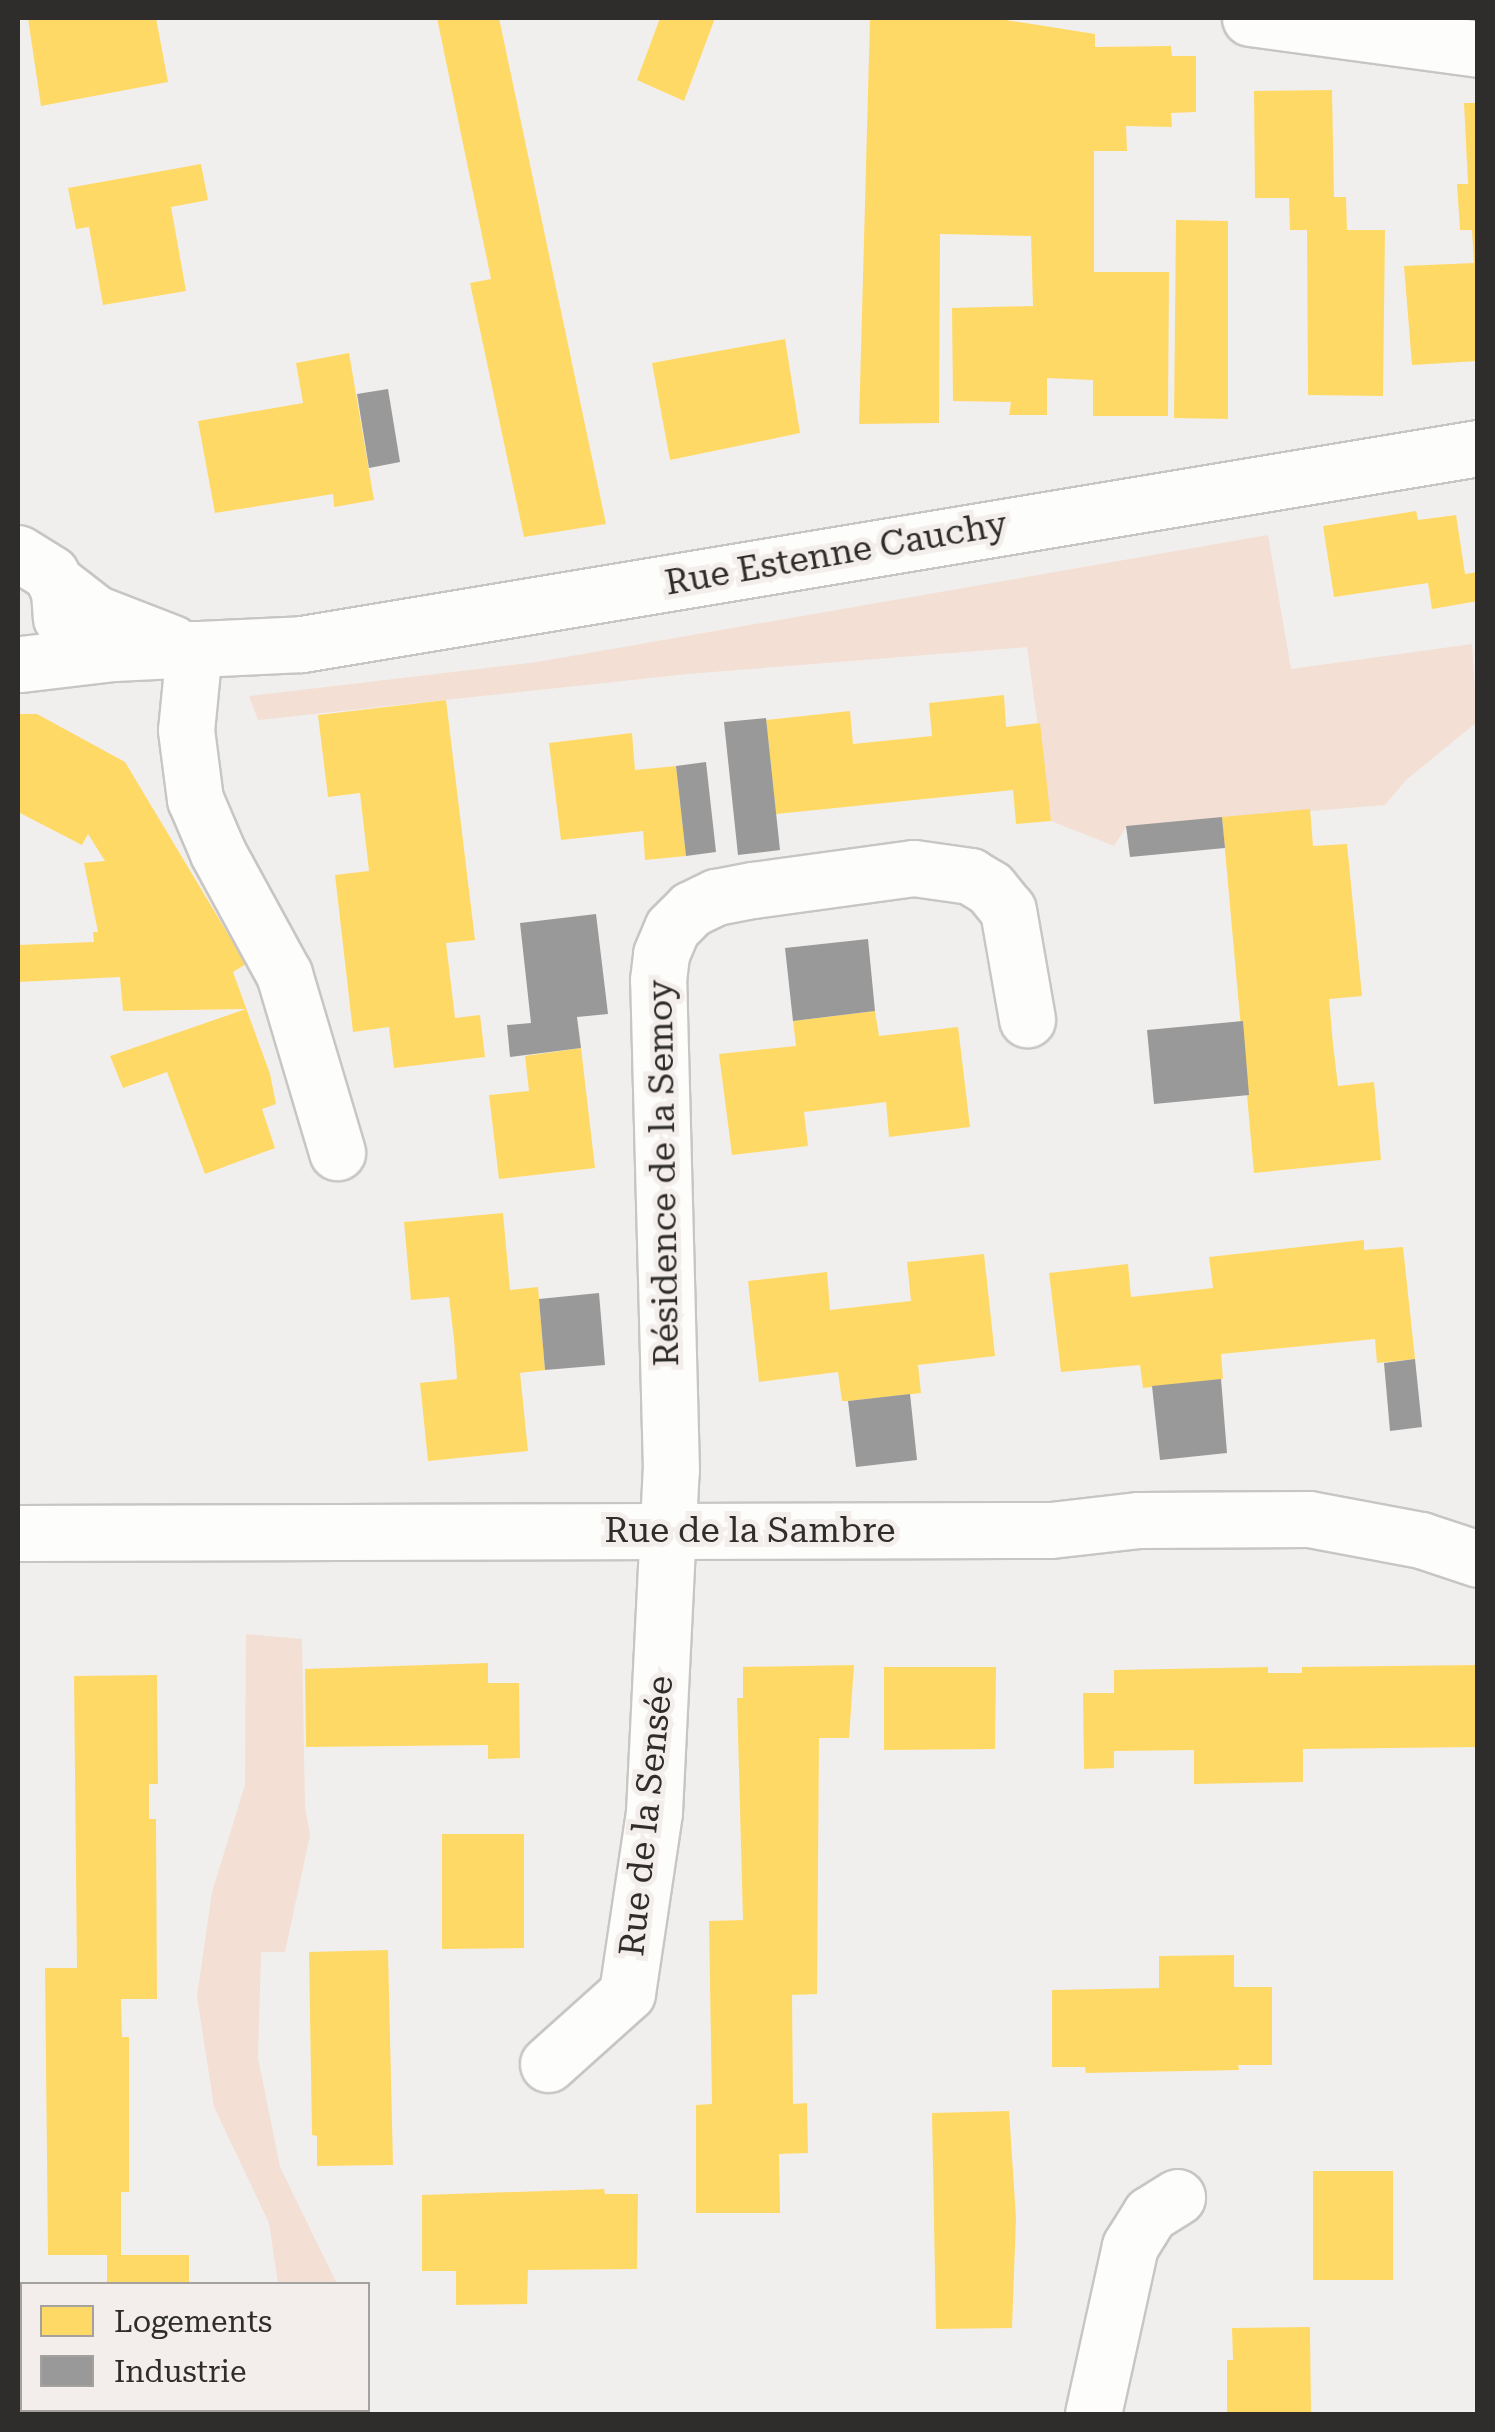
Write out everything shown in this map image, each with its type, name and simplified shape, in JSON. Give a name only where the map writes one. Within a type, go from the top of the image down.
[{"type":"street","points":[[1250,18],[1478,49]]},
{"type":"street","name":"Rue Estenne Cauchy","points":[[19,665],[320,641],[1478,448]]},
{"type":"street","points":[[19,665],[48,646],[58,629],[62,610],[36,568]]},
{"type":"street","name":"Rue Estenne Cauchy","points":[[36,568],[81,605],[119,625],[194,649]]},
{"type":"street","points":[[194,649],[186,730],[195,799],[218,853],[284,974],[337,1152]]},
{"type":"street","name":"Résidence de la Semoy","points":[[669,1533],[658,980],[661,954],[672,928],[704,903],[753,890],[914,868],[970,876],[990,888],[1008,910],[1027,1019]]},
{"type":"street","name":"Rue de la Sambre","points":[[18,1533],[1051,1530],[1139,1520],[1309,1520],[1421,1540],[1478,1559]]},
{"type":"street","name":"Rue de la Sensée","points":[[548,2064],[627,1993],[654,1812],[669,1533]]},
{"type":"street","points":[[1093,2414],[1130,2246],[1150,2214],[1178,2198]]},
{"type":"shaded area","points":[[1268,535],[1291,669],[1472,644],[1477,722],[1406,780],[1385,805],[1127,826],[1114,846],[1051,821],[1027,647],[688,674],[258,720],[249,696],[537,662]]},
{"type":"shaded area","points":[[246,1634],[302,1639],[305,1807],[310,1835],[285,1952],[261,1952],[258,2058],[280,2167],[336,2282],[278,2282],[269,2223],[214,2107],[197,1996],[212,1892],[245,1785]]},
{"type":"building: Logements","points":[[28,18],[156,18],[168,82],[41,106]]},
{"type":"building: Logements","points":[[437,18],[499,18],[606,524],[524,537],[470,283],[491,279]]},
{"type":"building: Logements","points":[[660,18],[715,18],[684,101],[637,80]]},
{"type":"building: Logements","points":[[870,18],[993,18],[1095,34],[1095,47],[1171,46],[1172,56],[1196,56],[1196,112],[1171,113],[1172,127],[1126,126],[1127,151],[1094,151],[1094,272],[1169,272],[1168,416],[1093,416],[1093,380],[1047,378],[1047,415],[1009,415],[1011,402],[953,401],[952,308],[1033,306],[1031,236],[940,234],[939,423],[859,424]]},
{"type":"building: Logements","points":[[1332,90],[1334,197],[1346,197],[1347,230],[1385,230],[1383,396],[1308,395],[1307,230],[1290,230],[1289,198],[1255,198],[1254,91]]},
{"type":"building: Logements","points":[[1464,103],[1478,103],[1478,361],[1412,365],[1404,266],[1474,263],[1472,230],[1460,230],[1457,184],[1468,184]]},
{"type":"building: Logements","points":[[201,164],[208,200],[171,207],[186,291],[103,305],[89,227],[76,229],[68,188]]},
{"type":"building: Logements","points":[[1176,220],[1228,221],[1228,419],[1174,418]]},
{"type":"building: Logements","points":[[785,339],[800,433],[670,460],[652,363]]},
{"type":"building: Logements","points":[[349,353],[374,500],[334,507],[333,494],[215,513],[198,421],[303,403],[296,363]]},
{"type":"building: Logements","points":[[1416,511],[1418,520],[1456,515],[1465,574],[1478,572],[1478,601],[1432,609],[1428,583],[1334,597],[1323,526]]},
{"type":"building: Logements","points":[[1004,695],[1006,727],[1040,723],[1051,821],[1016,824],[1013,790],[776,814],[766,720],[850,711],[853,744],[932,736],[929,703]]},
{"type":"building: Logements","points":[[446,700],[475,940],[446,943],[455,1018],[480,1015],[485,1057],[394,1068],[389,1027],[353,1032],[335,875],[369,871],[360,793],[328,797],[318,715]]},
{"type":"building: Logements","points":[[18,714],[37,714],[125,762],[246,964],[233,972],[270,1074],[276,1104],[262,1109],[275,1148],[205,1174],[167,1072],[123,1088],[110,1056],[246,1009],[123,1011],[120,977],[18,982],[18,945],[94,942],[93,932],[98,932],[84,863],[105,861],[88,834],[82,845],[18,812]]},
{"type":"building: Logements","points":[[632,733],[635,770],[676,766],[686,856],[645,860],[643,831],[561,840],[549,743]]},
{"type":"building: Logements","points":[[1310,809],[1313,846],[1347,844],[1362,996],[1329,999],[1333,1044],[1338,1086],[1374,1082],[1381,1160],[1254,1173],[1222,817]]},
{"type":"building: Logements","points":[[875,1011],[879,1036],[958,1027],[970,1127],[889,1137],[886,1102],[804,1112],[808,1146],[732,1155],[719,1054],[796,1046],[793,1021]]},
{"type":"building: Logements","points":[[581,1048],[595,1168],[499,1179],[489,1095],[529,1091],[525,1056]]},
{"type":"building: Logements","points":[[503,1213],[510,1290],[538,1287],[545,1370],[520,1373],[528,1451],[428,1461],[420,1383],[457,1379],[454,1339],[449,1297],[411,1300],[404,1222]]},
{"type":"building: Logements","points":[[1364,1240],[1364,1250],[1403,1247],[1415,1359],[1377,1363],[1375,1339],[1221,1354],[1223,1379],[1143,1388],[1140,1365],[1061,1372],[1049,1273],[1128,1264],[1131,1297],[1213,1288],[1209,1257]]},
{"type":"building: Logements","points":[[984,1254],[995,1356],[918,1365],[921,1393],[842,1401],[838,1372],[759,1382],[748,1281],[827,1272],[830,1310],[911,1301],[907,1262]]},
{"type":"building: Logements","points":[[488,1663],[488,1683],[519,1683],[520,1758],[488,1759],[488,1745],[306,1747],[305,1669]]},
{"type":"building: Logements","points":[[854,1665],[849,1738],[819,1738],[817,1994],[792,1995],[793,2104],[807,2103],[808,2153],[779,2154],[780,2213],[696,2213],[696,2105],[712,2104],[709,1921],[743,1920],[737,1698],[743,1698],[743,1667]]},
{"type":"building: Logements","points":[[1478,1665],[1478,1747],[1303,1749],[1303,1782],[1194,1784],[1194,1750],[1114,1751],[1114,1768],[1084,1769],[1083,1693],[1114,1693],[1114,1670],[1268,1667],[1268,1673],[1302,1673],[1302,1667]]},
{"type":"building: Logements","points":[[884,1667],[996,1667],[995,1749],[884,1750]]},
{"type":"building: Logements","points":[[157,1675],[158,1784],[149,1784],[149,1819],[156,1819],[157,1999],[121,1999],[122,2037],[129,2037],[129,2192],[121,2192],[121,2255],[189,2255],[189,2282],[107,2282],[107,2255],[48,2255],[45,1968],[77,1968],[74,1676]]},
{"type":"building: Logements","points":[[442,1834],[524,1834],[524,1948],[442,1949]]},
{"type":"building: Logements","points":[[388,1950],[393,2165],[317,2166],[317,2136],[312,2135],[309,1952]]},
{"type":"building: Logements","points":[[1234,1955],[1234,1987],[1272,1987],[1272,2065],[1238,2065],[1239,2070],[1086,2073],[1085,2067],[1052,2067],[1052,1990],[1159,1988],[1159,1956]]},
{"type":"building: Logements","points":[[1009,2111],[1016,2218],[1012,2328],[936,2329],[932,2113]]},
{"type":"building: Logements","points":[[1313,2171],[1393,2171],[1393,2280],[1313,2280]]},
{"type":"building: Logements","points":[[604,2189],[605,2194],[638,2194],[637,2269],[528,2270],[527,2304],[456,2305],[456,2271],[422,2271],[422,2195]]},
{"type":"building: Logements","points":[[1310,2327],[1311,2414],[1227,2414],[1227,2360],[1233,2360],[1232,2328]]},
{"type":"building: Logements","points":[[108,2412],[210,2412],[210,2414]]},
{"type":"building: Industrie","points":[[388,389],[400,462],[369,468],[357,394]]},
{"type":"building: Industrie","points":[[766,718],[780,850],[738,855],[724,722]]},
{"type":"building: Industrie","points":[[706,762],[716,852],[686,856],[676,766]]},
{"type":"building: Industrie","points":[[1222,817],[1225,848],[1130,857],[1126,826]]},
{"type":"building: Industrie","points":[[596,914],[608,1014],[577,1017],[581,1048],[510,1057],[507,1025],[531,1023],[520,923]]},
{"type":"building: Industrie","points":[[868,939],[875,1011],[793,1021],[785,948]]},
{"type":"building: Industrie","points":[[1243,1021],[1249,1095],[1154,1104],[1147,1030]]},
{"type":"building: Industrie","points":[[599,1293],[605,1365],[545,1370],[539,1299]]},
{"type":"building: Industrie","points":[[1415,1359],[1422,1427],[1390,1431],[1384,1363]]},
{"type":"building: Industrie","points":[[1221,1379],[1227,1453],[1160,1460],[1152,1386]]},
{"type":"building: Industrie","points":[[910,1394],[917,1460],[856,1467],[848,1401]]}]
